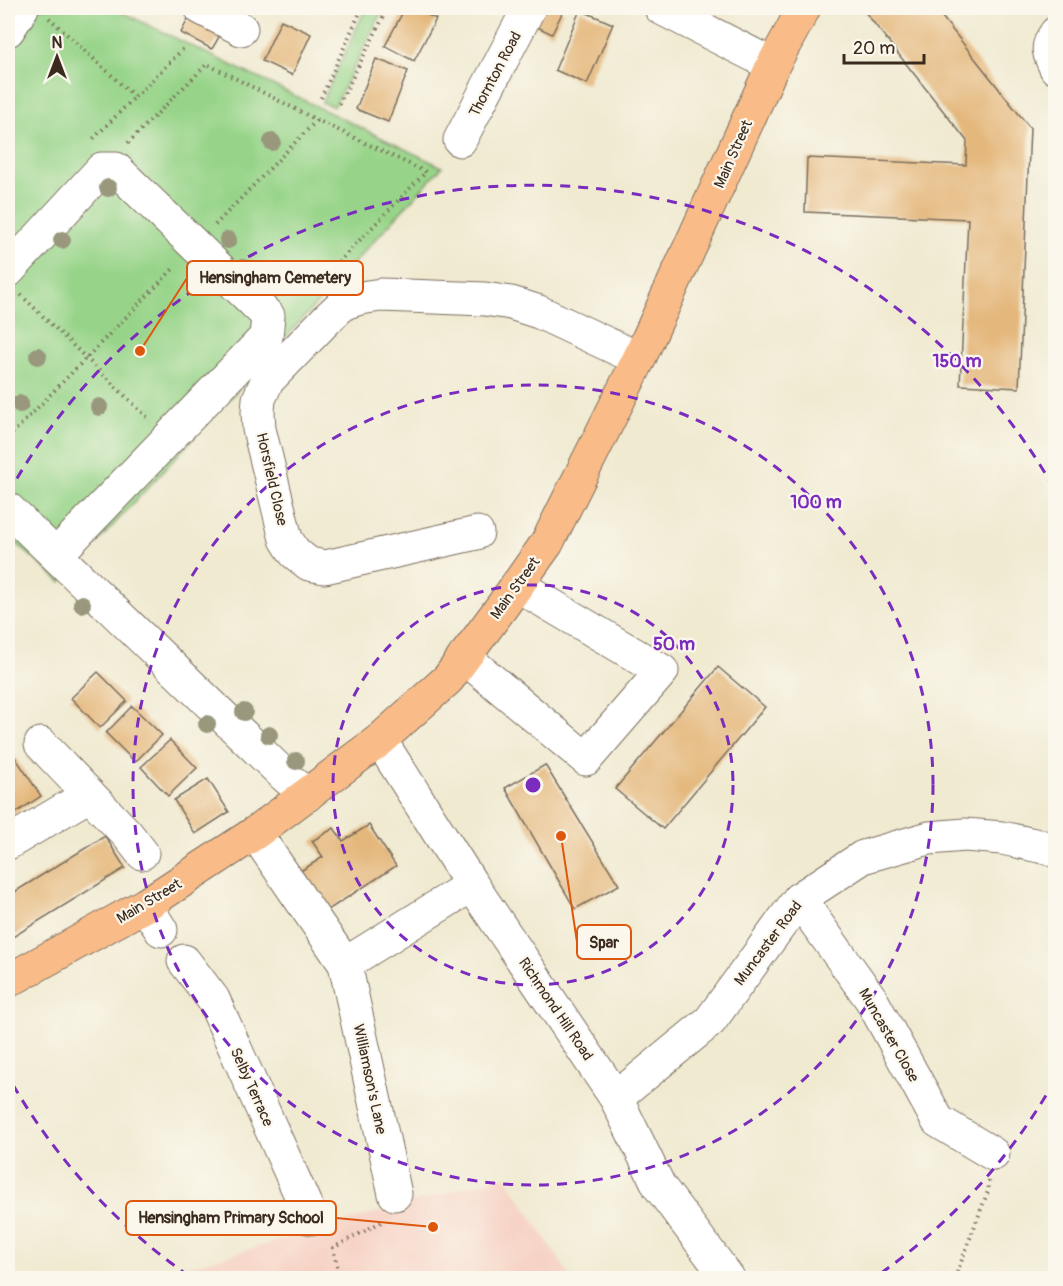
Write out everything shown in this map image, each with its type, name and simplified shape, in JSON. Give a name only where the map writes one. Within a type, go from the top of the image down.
[{"type":"main road","name":"Main Street","points":[[8,981],[153,917],[255,833],[380,740],[448,679],[547,543],[639,359],[773,65],[804,8]]},
{"type":"street","name":"Thornton Road","points":[[458,139],[529,8]]},
{"type":"street","points":[[661,8],[773,65]]},
{"type":"street","points":[[8,30],[34,11]]},
{"type":"street","points":[[1056,33],[1048,50],[1056,68]]},
{"type":"street","points":[[11,280],[94,157],[116,169],[268,315],[266,337],[56,555]]},
{"type":"street","name":"Horsfield Close","points":[[477,533],[325,567],[309,564],[295,553],[286,539],[259,429],[259,399],[267,381],[344,303],[360,298],[381,296],[485,299],[511,303],[539,312],[639,359]]},
{"type":"street","points":[[8,509],[307,795]]},
{"type":"street","points":[[464,657],[586,759],[663,671],[517,585]]},
{"type":"street","name":"Richmond Hill Road","points":[[380,740],[472,885],[616,1098],[659,1186],[728,1278]]},
{"type":"street","points":[[41,744],[127,834],[142,853]]},
{"type":"street","points":[[8,843],[89,795]]},
{"type":"street","points":[[255,833],[345,964],[472,885]]},
{"type":"street","name":"Muncaster Road","points":[[616,1098],[710,1021],[799,899],[863,857],[929,838],[965,835],[1002,838],[1056,851]]},
{"type":"street","name":"Muncaster Close","points":[[799,899],[871,999],[938,1121],[993,1154]]},
{"type":"street","name":"Selby Terrace","points":[[184,961],[213,999],[311,1218]]},
{"type":"street","name":"Williamson's Lane","points":[[345,964],[394,1194]]},
{"type":"path","points":[[321,98],[363,8]]},
{"type":"path","points":[[339,104],[388,8]]},
{"type":"path","points":[[34,11],[135,97]]},
{"type":"path","points":[[94,157],[135,97],[184,48]]},
{"type":"path","points":[[94,157],[207,64],[316,120],[426,172],[314,287]]},
{"type":"path","points":[[8,438],[316,120]]},
{"type":"path","points":[[11,280],[87,359],[169,438]]},
{"type":"path","points":[[955,1278],[988,1191],[993,1154]]},
{"type":"path","points":[[340,1278],[333,1248],[393,1215],[394,1194]]},
{"type":"shaded area","points":[[505,1176],[571,1278],[149,1278]]},
{"type":"green space","points":[[8,8],[113,8],[442,167],[61,582],[8,536]]},
{"type":"green space","points":[[366,8],[384,8],[334,107],[322,102]]},
{"type":"building","points":[[405,8],[414,8],[436,19],[414,61],[385,46]]},
{"type":"building","points":[[538,8],[555,8],[563,11],[552,34],[531,24]]},
{"type":"building","points":[[862,8],[935,8],[1030,128],[1019,388],[960,385],[968,219],[805,212],[807,158],[966,165],[967,141]]},
{"type":"building","points":[[580,10],[613,24],[587,84],[555,70]]},
{"type":"building","points":[[191,13],[223,30],[212,49],[181,33]]},
{"type":"building","points":[[281,20],[311,34],[292,75],[262,61]]},
{"type":"building","points":[[376,59],[408,71],[388,122],[356,109]]},
{"type":"building","points":[[718,667],[765,707],[663,829],[615,789]]},
{"type":"building","points":[[98,672],[127,701],[100,728],[71,698]]},
{"type":"building","points":[[132,706],[162,735],[135,762],[106,733]]},
{"type":"building","points":[[170,740],[197,768],[168,796],[141,767]]},
{"type":"building","points":[[13,754],[41,796],[8,818],[8,758]]},
{"type":"building","points":[[545,765],[619,885],[575,909],[505,788]]},
{"type":"building","points":[[208,779],[229,812],[195,834],[174,800]]},
{"type":"building","points":[[369,825],[396,866],[325,912],[299,872],[323,857],[312,841],[334,828],[343,841]]},
{"type":"building","points":[[105,836],[125,868],[8,940],[8,896]]},
{"type":"place","name":"Hensingham Cemetery","points":[[140,351]]},
{"type":"place","name":"Spar","points":[[561,836]]},
{"type":"place","name":"Hensingham Primary School","points":[[433,1227]]}]
